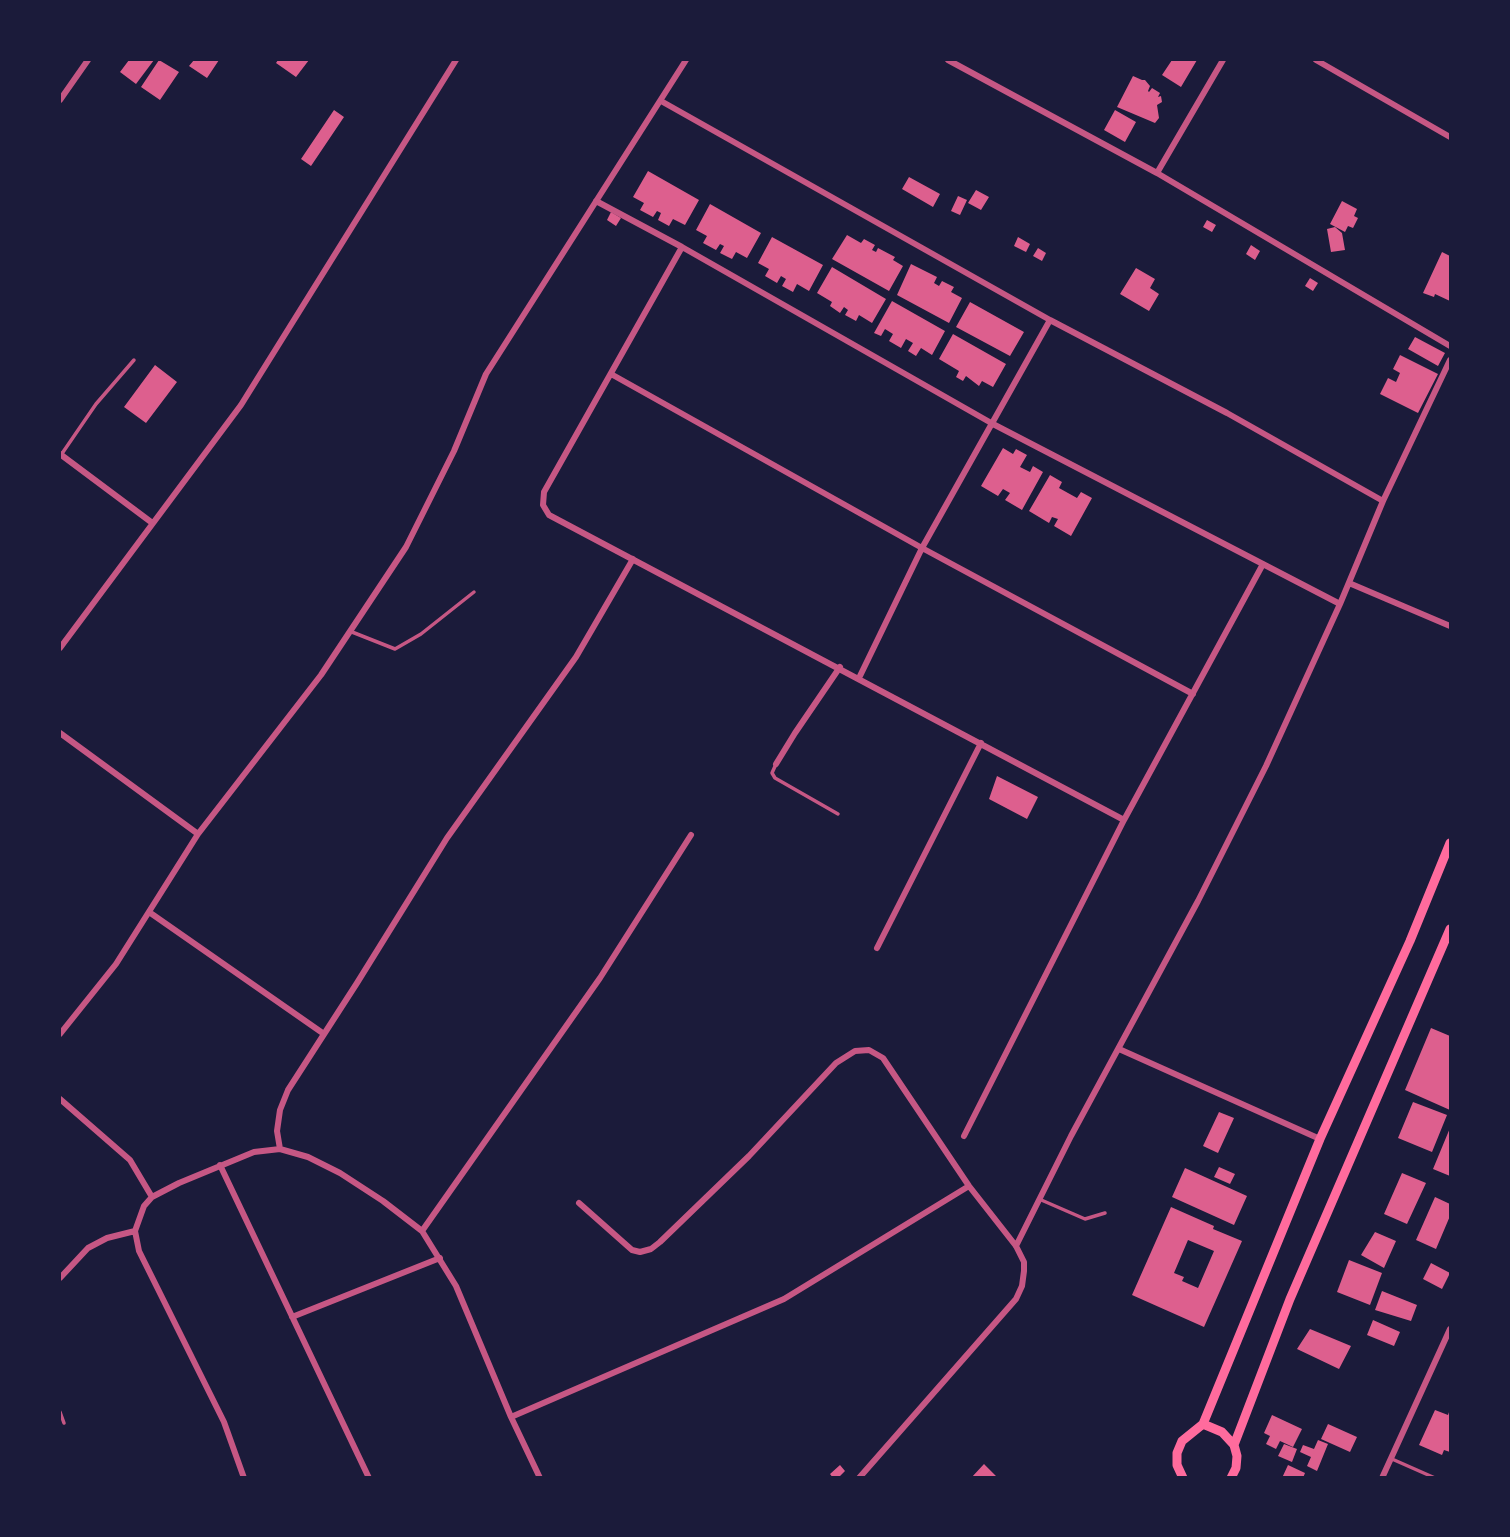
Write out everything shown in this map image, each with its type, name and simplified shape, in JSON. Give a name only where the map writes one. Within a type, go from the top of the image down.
[{"type":"main road","points":[[1183,1478],[1177,1465],[1177,1453],[1182,1441],[1203,1424],[1320,1139],[1451,844]]},
{"type":"main road","points":[[1234,1445],[1290,1299],[1451,929]]},
{"type":"main road","points":[[1203,1424],[1222,1432],[1234,1445],[1236,1468],[1231,1478]]},
{"type":"main road","points":[[1236,1468],[1241,1478]]},
{"type":"street","points":[[60,100],[88,60]]},
{"type":"street","points":[[60,648],[241,404],[454,60]]},
{"type":"street","points":[[60,1034],[116,964],[198,834],[321,675],[406,547],[454,451],[486,374],[686,60]]},
{"type":"street","points":[[948,60],[1157,173],[1451,346]]},
{"type":"street","points":[[1157,173],[1223,60]]},
{"type":"street","points":[[1316,60],[1451,137]]},
{"type":"street","points":[[661,101],[1050,320],[1227,413],[1383,501]]},
{"type":"street","points":[[596,201],[993,424],[1340,604]]},
{"type":"street","points":[[682,247],[544,492],[543,505],[549,515],[1124,820]]},
{"type":"street","points":[[859,678],[922,548],[1050,320]]},
{"type":"street","points":[[1016,1246],[1254,790],[1340,604],[1383,501],[1451,360]]},
{"type":"street","points":[[611,374],[922,548],[1193,694]]},
{"type":"street","points":[[60,455],[151,522]]},
{"type":"street","points":[[280,1149],[277,1131],[288,1090],[447,838],[576,657],[633,559]]},
{"type":"street","points":[[964,1136],[1124,820],[1264,564]]},
{"type":"street","points":[[1349,583],[1451,626]]},
{"type":"street","points":[[776,764],[840,667]]},
{"type":"street","points":[[60,733],[198,834]]},
{"type":"street","points":[[877,948],[981,743]]},
{"type":"street","points":[[422,1231],[600,978],[691,835]]},
{"type":"street","points":[[149,912],[324,1034]]},
{"type":"street","points":[[1119,1049],[1320,1139]]},
{"type":"street","points":[[579,1203],[632,1250],[640,1252],[651,1249],[749,1156],[836,1063],[855,1051],[869,1050],[883,1058],[969,1186],[1016,1246],[1024,1262],[1024,1271],[1022,1286],[1016,1299],[859,1478]]},
{"type":"street","points":[[60,1099],[130,1160],[152,1197]]},
{"type":"street","points":[[244,1478],[224,1422],[139,1251],[135,1231],[144,1206],[152,1197],[254,1152],[280,1149],[308,1157],[340,1173],[422,1231],[456,1286],[511,1417],[540,1478]]},
{"type":"street","points":[[220,1165],[369,1478]]},
{"type":"street","points":[[511,1417],[784,1299],[969,1186]]},
{"type":"street","points":[[60,1278],[88,1248],[107,1238],[135,1231]]},
{"type":"street","points":[[292,1317],[440,1258]]},
{"type":"street","points":[[1382,1478],[1451,1329]]},
{"type":"lane","points":[[60,455],[96,404],[134,360]]},
{"type":"lane","points":[[350,631],[395,649],[421,634],[474,592]]},
{"type":"lane","points":[[776,764],[772,773],[775,778],[838,814]]},
{"type":"lane","points":[[1040,1199],[1085,1219],[1105,1213]]},
{"type":"lane","points":[[60,1412],[64,1423]]},
{"type":"lane","points":[[1391,1458],[1435,1478]]},
{"type":"building","points":[[129,60],[154,60],[136,84],[120,72]]},
{"type":"building","points":[[159,60],[179,72],[160,100],[141,87]]},
{"type":"building","points":[[194,60],[219,60],[207,78],[189,66]]},
{"type":"building","points":[[278,60],[309,60],[296,77],[276,63]]},
{"type":"building","points":[[1172,60],[1197,60],[1181,87],[1162,75]]},
{"type":"building","points":[[1133,76],[1145,80],[1150,86],[1149,92],[1152,88],[1160,93],[1158,97],[1161,96],[1162,102],[1157,105],[1159,118],[1155,123],[1117,107]]},
{"type":"building","points":[[334,110],[344,117],[311,166],[301,159]]},
{"type":"building","points":[[1115,110],[1136,122],[1125,142],[1104,130]]},
{"type":"building","points":[[648,171],[699,200],[685,225],[673,219],[669,226],[658,220],[661,213],[657,211],[653,217],[640,210],[644,203],[633,197]]},
{"type":"building","points":[[909,177],[940,194],[933,207],[902,189]]},
{"type":"building","points":[[976,190],[989,197],[981,210],[968,203]]},
{"type":"building","points":[[958,196],[967,200],[960,215],[951,211]]},
{"type":"building","points":[[1342,201],[1357,209],[1354,216],[1358,218],[1353,228],[1348,226],[1345,232],[1330,224]]},
{"type":"building","points":[[710,204],[761,233],[747,258],[736,252],[732,259],[720,253],[724,246],[720,244],[716,250],[703,243],[707,236],[696,230]]},
{"type":"building","points":[[611,212],[621,218],[616,226],[607,220]]},
{"type":"building","points":[[1207,220],[1216,225],[1212,232],[1203,227]]},
{"type":"building","points":[[1335,227],[1342,233],[1345,250],[1331,252],[1327,229]]},
{"type":"building","points":[[847,235],[861,243],[864,239],[875,245],[872,250],[876,252],[878,248],[895,257],[893,260],[903,266],[889,291],[832,259]]},
{"type":"building","points":[[772,237],[823,265],[809,291],[797,284],[793,292],[782,286],[786,279],[781,276],[777,283],[765,276],[769,269],[758,263]]},
{"type":"building","points":[[1018,237],[1030,244],[1026,252],[1014,246]]},
{"type":"building","points":[[1251,245],[1260,251],[1255,260],[1246,254]]},
{"type":"building","points":[[1038,248],[1046,253],[1042,261],[1033,256]]},
{"type":"building","points":[[1442,252],[1450,256],[1450,301],[1435,294],[1434,297],[1423,293]]},
{"type":"building","points":[[911,264],[937,277],[934,283],[939,286],[942,281],[954,287],[951,292],[962,298],[949,323],[897,295]]},
{"type":"building","points":[[832,267],[886,299],[872,323],[859,315],[856,321],[845,315],[848,310],[844,307],[840,313],[830,306],[832,302],[817,293]]},
{"type":"building","points":[[1136,268],[1155,279],[1150,288],[1159,294],[1149,311],[1120,294]]},
{"type":"building","points":[[1310,278],[1318,283],[1313,291],[1305,286]]},
{"type":"building","points":[[892,301],[945,331],[932,355],[921,348],[916,356],[908,351],[913,343],[906,339],[901,348],[889,341],[893,334],[885,329],[881,336],[874,333]]},
{"type":"building","points":[[970,302],[1024,332],[1010,356],[956,327]]},
{"type":"building","points":[[953,334],[1006,364],[993,387],[982,381],[979,386],[966,376],[963,381],[956,377],[959,371],[939,359]]},
{"type":"building","points":[[1415,337],[1445,353],[1438,366],[1408,349]]},
{"type":"building","points":[[1400,355],[1438,374],[1418,413],[1380,394],[1388,378],[1396,382],[1400,373],[1393,369]]},
{"type":"building","points":[[155,365],[177,382],[146,423],[124,407]]},
{"type":"building","points":[[1003,448],[1013,454],[1016,449],[1027,455],[1020,467],[1030,472],[1033,466],[1043,472],[1022,510],[1005,500],[1010,493],[1003,489],[998,496],[981,486]]},
{"type":"building","points":[[1050,475],[1062,482],[1059,488],[1077,498],[1081,492],[1092,498],[1071,536],[1054,526],[1058,519],[1052,517],[1049,523],[1029,511]]},
{"type":"building","points":[[997,776],[1038,797],[1027,819],[989,799]]},
{"type":"building","points":[[1431,1028],[1450,1036],[1450,1110],[1405,1090]]},
{"type":"building","points":[[1413,1102],[1447,1115],[1432,1152],[1398,1138]]},
{"type":"building","points":[[1219,1112],[1234,1118],[1218,1153],[1203,1146]]},
{"type":"building","points":[[1450,1128],[1450,1176],[1433,1169]]},
{"type":"building","points":[[1219,1167],[1235,1174],[1230,1184],[1214,1177]]},
{"type":"building","points":[[1185,1168],[1247,1196],[1234,1225],[1172,1197]]},
{"type":"building","points":[[1402,1173],[1426,1183],[1407,1224],[1384,1214]]},
{"type":"building","points":[[1435,1197],[1450,1204],[1450,1216],[1436,1249],[1416,1240]]},
{"type":"building","points":[[1171,1207],[1242,1241],[1204,1327],[1132,1295]],"holes":[[[1188,1240],[1214,1251],[1198,1288],[1182,1281],[1184,1277],[1174,1273]]]},
{"type":"building","points":[[1375,1232],[1396,1241],[1384,1268],[1361,1255]]},
{"type":"building","points":[[1349,1260],[1382,1273],[1370,1305],[1337,1292]]},
{"type":"building","points":[[1431,1263],[1450,1273],[1442,1289],[1423,1279]]},
{"type":"building","points":[[1382,1291],[1417,1305],[1411,1321],[1375,1310]]},
{"type":"building","points":[[1373,1320],[1400,1332],[1394,1346],[1367,1335]]},
{"type":"building","points":[[1310,1329],[1351,1346],[1339,1369],[1297,1349]]},
{"type":"building","points":[[1450,1409],[1450,1452],[1444,1450],[1442,1455],[1419,1445],[1435,1410],[1448,1415]]},
{"type":"building","points":[[1272,1415],[1302,1429],[1293,1447],[1280,1441],[1276,1449],[1266,1444],[1270,1436],[1264,1433]]},
{"type":"building","points":[[1328,1424],[1357,1437],[1350,1452],[1321,1439]]},
{"type":"building","points":[[1318,1440],[1328,1444],[1317,1471],[1307,1466],[1311,1457],[1300,1452],[1303,1445],[1314,1449]]},
{"type":"building","points":[[1284,1444],[1297,1449],[1292,1462],[1278,1456]]},
{"type":"building","points":[[984,1464],[998,1478],[971,1478]]},
{"type":"building","points":[[840,1465],[845,1471],[838,1478],[833,1478],[830,1474]]},
{"type":"building","points":[[1288,1465],[1305,1473],[1303,1478],[1282,1478]]}]
